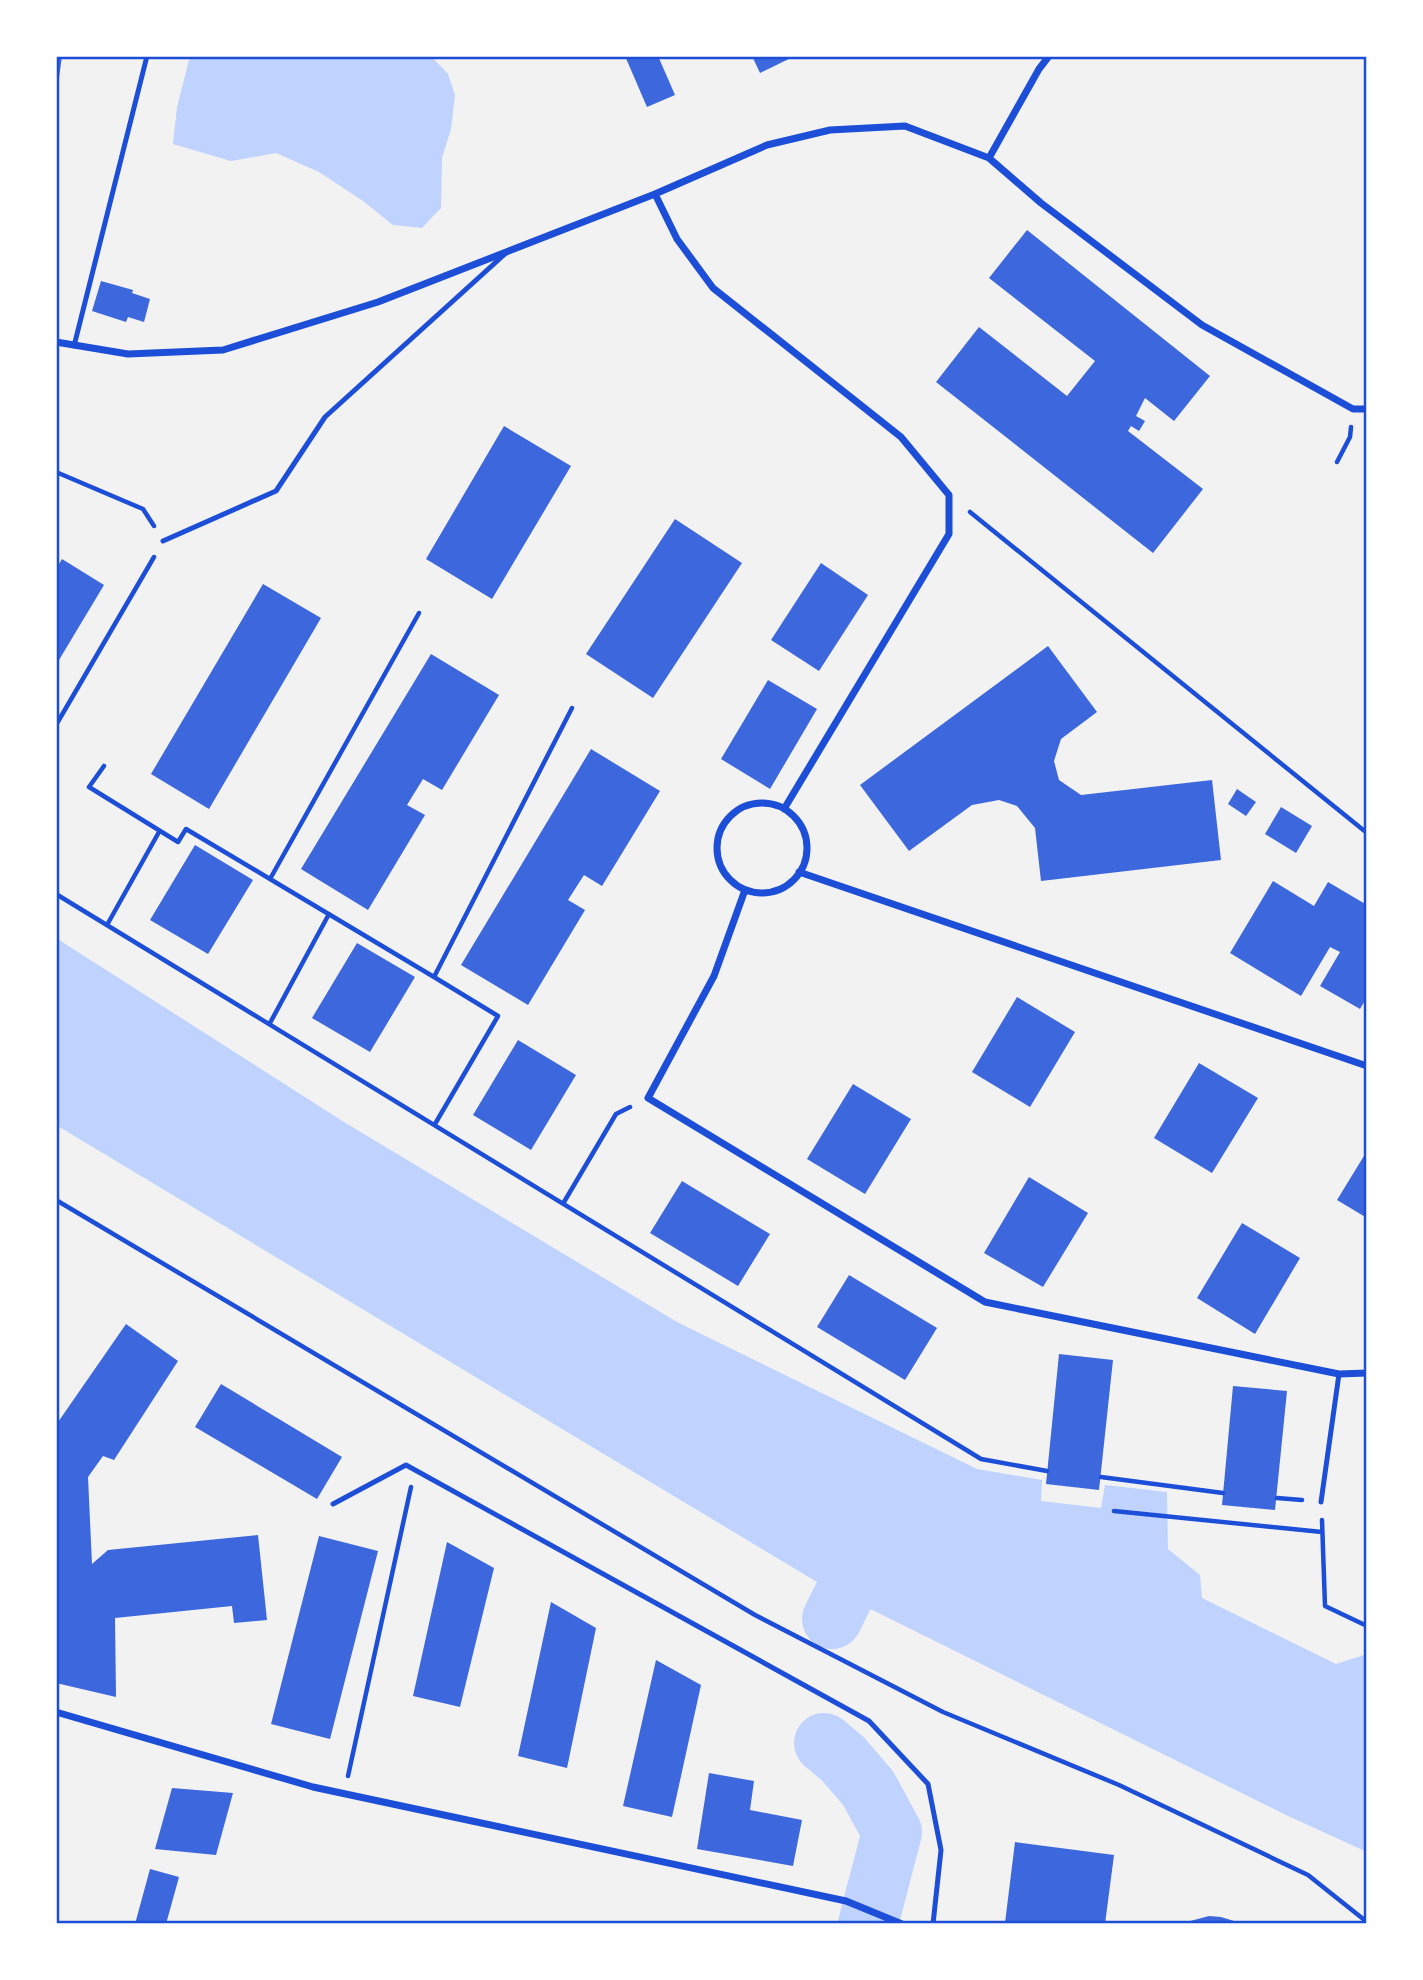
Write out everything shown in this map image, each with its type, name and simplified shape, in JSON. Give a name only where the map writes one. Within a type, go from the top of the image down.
[{"type":"street","points":[[989,158],[1049,56]]},
{"type":"street","points":[[56,342],[128,354],[223,350],[378,302],[656,194],[767,145],[830,130],[905,126],[989,158],[1041,203],[1202,325],[1353,409],[1367,409]]},
{"type":"street","points":[[656,194],[677,239],[713,288],[901,437],[949,495],[949,534],[784,809]]},
{"type":"street","points":[[773,804],[796,818],[807,845],[799,873],[776,891],[761,893],[745,890],[733,883],[718,859],[720,831],[727,819],[737,810],[749,805],[773,804]]},
{"type":"street","points":[[799,873],[1367,1066]]},
{"type":"street","points":[[745,890],[714,976],[648,1098],[985,1303],[1339,1374],[1367,1373]]},
{"type":"street","points":[[56,1712],[313,1787],[846,1901],[900,1923]]},
{"type":"lane","points":[[74,346],[147,56]]},
{"type":"lane","points":[[163,541],[275,491],[325,417],[510,249]]},
{"type":"lane","points":[[1321,1502],[1339,1374]]},
{"type":"lane","points":[[333,1504],[406,1465],[869,1721],[928,1784],[941,1850],[933,1924]]},
{"type":"path","points":[[1337,462],[1350,437],[1353,409]]},
{"type":"path","points":[[56,472],[143,509],[163,541],[56,725]]},
{"type":"path","points":[[949,495],[1367,832]]},
{"type":"path","points":[[270,879],[419,613]]},
{"type":"path","points":[[434,977],[572,708]]},
{"type":"path","points":[[104,766],[89,787],[159,832],[178,842],[186,829],[498,1016],[435,1125]]},
{"type":"path","points":[[107,925],[159,832]]},
{"type":"path","points":[[56,894],[981,1459],[1047,1471]]},
{"type":"path","points":[[270,1024],[329,914]]},
{"type":"path","points":[[564,1202],[616,1114],[648,1098]]},
{"type":"path","points":[[56,1200],[755,1615],[943,1712],[1119,1785],[1308,1875],[1367,1922]]},
{"type":"path","points":[[344,1794],[414,1469]]},
{"type":"path","points":[[1101,1477],[1223,1493]]},
{"type":"path","points":[[1321,1502],[1325,1606],[1367,1626]]},
{"type":"path","points":[[1114,1511],[1322,1532]]},
{"type":"water","points":[[190,56],[431,56],[448,74],[455,95],[451,129],[442,158],[441,208],[422,228],[393,225],[319,172],[276,153],[231,161],[173,144],[177,107]]},
{"type":"water","points":[[56,938],[344,1122],[677,1322],[977,1469],[1042,1480],[1041,1501],[1101,1508],[1105,1485],[1167,1492],[1168,1549],[1200,1575],[1202,1598],[1336,1664],[1367,1654],[1367,1852],[1286,1815],[822,1585],[56,1125]]},
{"type":"building","points":[[56,56],[62,56],[59,78],[56,78]]},
{"type":"building","points":[[625,56],[658,56],[675,95],[647,107]]},
{"type":"building","points":[[752,56],[795,56],[760,73]]},
{"type":"building","points":[[1027,230],[1210,376],[1174,421],[1145,398],[1136,416],[1145,421],[1139,431],[1131,426],[1128,431],[1203,489],[1153,553],[936,382],[979,327],[1067,396],[1095,361],[989,278]]},
{"type":"building","points":[[101,281],[133,290],[132,293],[150,299],[144,322],[128,317],[126,322],[92,311]]},
{"type":"building","points":[[504,426],[571,466],[492,599],[426,559]]},
{"type":"building","points":[[675,519],[742,563],[653,698],[586,654]]},
{"type":"building","points":[[62,559],[104,585],[56,665],[56,569]]},
{"type":"building","points":[[821,563],[868,595],[819,671],[771,640]]},
{"type":"building","points":[[263,584],[321,618],[209,809],[151,774]]},
{"type":"building","points":[[1048,646],[1097,712],[1061,739],[1054,761],[1059,780],[1081,795],[1212,780],[1221,860],[1041,881],[1035,828],[1017,806],[999,800],[972,805],[909,851],[860,785]]},
{"type":"building","points":[[431,654],[499,695],[442,790],[423,779],[407,805],[425,815],[368,910],[301,869]]},
{"type":"building","points":[[768,680],[817,709],[770,789],[721,759]]},
{"type":"building","points":[[591,749],[660,791],[602,886],[584,875],[568,900],[585,910],[528,1005],[461,965]]},
{"type":"building","points":[[1237,789],[1256,802],[1246,816],[1228,804]]},
{"type":"building","points":[[1281,807],[1312,826],[1296,853],[1265,834]]},
{"type":"building","points":[[195,845],[253,880],[208,954],[150,920]]},
{"type":"building","points":[[1273,881],[1314,906],[1328,882],[1367,905],[1367,997],[1360,1009],[1320,986],[1340,952],[1330,947],[1301,996],[1230,953]]},
{"type":"building","points":[[357,943],[415,977],[370,1052],[312,1018]]},
{"type":"building","points":[[1017,997],[1075,1032],[1030,1107],[972,1072]]},
{"type":"building","points":[[518,1040],[576,1075],[531,1150],[473,1115]]},
{"type":"building","points":[[1199,1063],[1258,1098],[1212,1173],[1154,1138]]},
{"type":"building","points":[[853,1084],[911,1119],[865,1194],[807,1159]]},
{"type":"building","points":[[1367,1151],[1367,1218],[1337,1200]]},
{"type":"building","points":[[1029,1177],[1088,1213],[1043,1287],[984,1253]]},
{"type":"building","points":[[682,1181],[770,1234],[738,1286],[650,1233]]},
{"type":"building","points":[[1242,1223],[1300,1258],[1255,1334],[1197,1298]]},
{"type":"building","points":[[849,1275],[937,1328],[905,1380],[817,1327]]},
{"type":"building","points":[[126,1324],[178,1361],[114,1460],[103,1456],[88,1477],[92,1564],[108,1550],[258,1535],[267,1620],[234,1623],[232,1606],[115,1618],[116,1697],[56,1683],[56,1425]]},
{"type":"building","points":[[1059,1354],[1113,1360],[1099,1490],[1046,1484]]},
{"type":"building","points":[[221,1384],[342,1457],[317,1499],[195,1427]]},
{"type":"building","points":[[1233,1386],[1287,1391],[1275,1510],[1222,1505]]},
{"type":"building","points":[[319,1536],[378,1551],[330,1739],[271,1724]]},
{"type":"building","points":[[447,1542],[494,1568],[460,1707],[413,1696]]},
{"type":"building","points":[[551,1602],[596,1628],[567,1768],[518,1756]]},
{"type":"building","points":[[656,1660],[701,1685],[672,1817],[623,1806]]},
{"type":"building","points":[[709,1773],[754,1781],[750,1810],[802,1820],[793,1866],[697,1849]]},
{"type":"building","points":[[172,1788],[233,1793],[216,1855],[155,1849]]},
{"type":"building","points":[[1015,1842],[1114,1855],[1105,1924],[1005,1923]]},
{"type":"building","points":[[150,1869],[179,1877],[166,1924],[135,1924]]},
{"type":"building","points":[[1209,1916],[1221,1917],[1244,1924],[1179,1924]]},
{"type":"waterway","points":[[832,1619],[880,1523]]},
{"type":"waterway","points":[[824,1743],[843,1759],[868,1788],[892,1832],[868,1924]]}]
